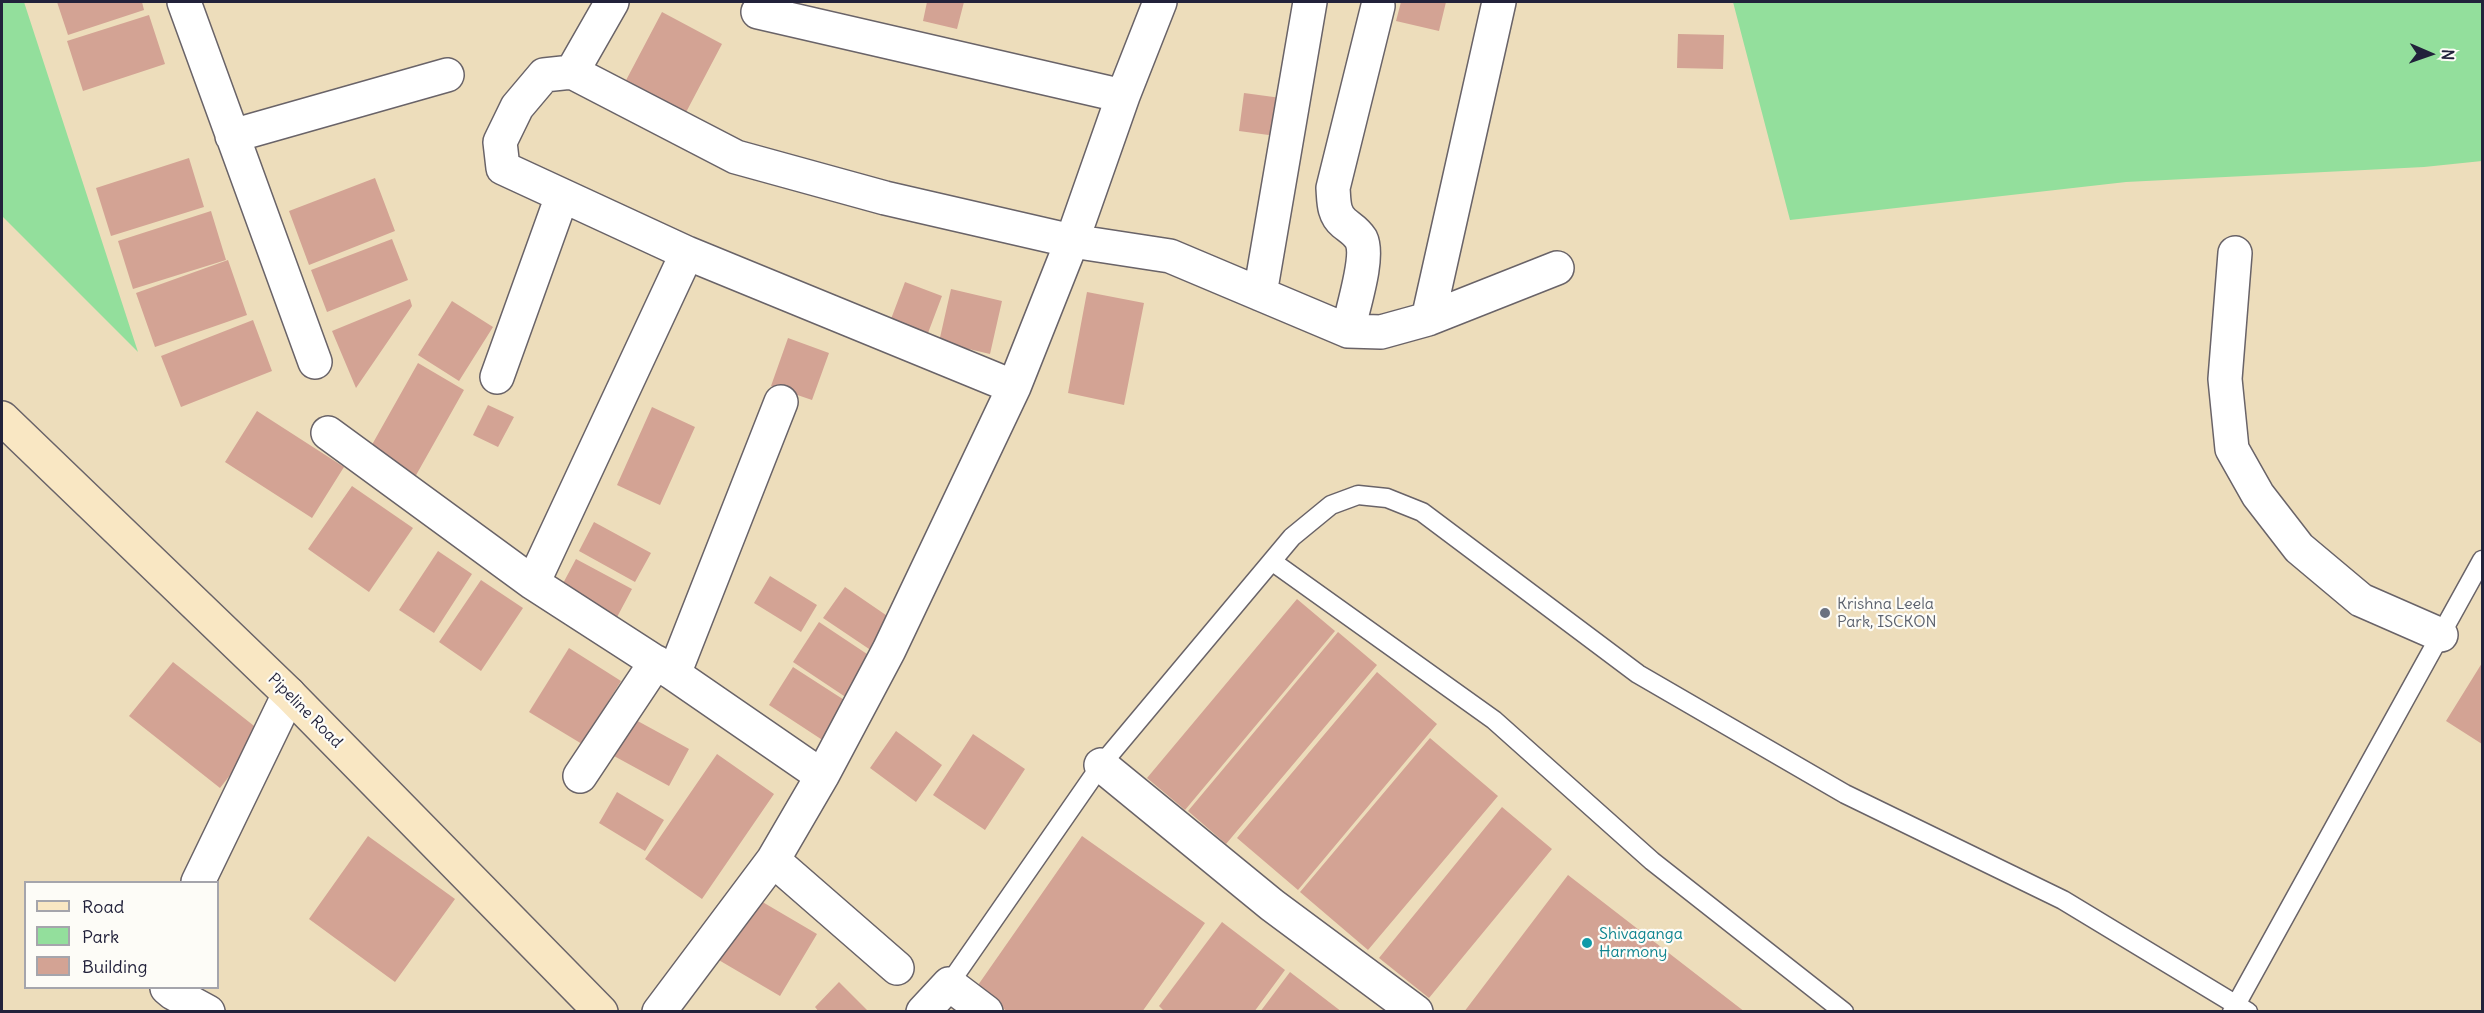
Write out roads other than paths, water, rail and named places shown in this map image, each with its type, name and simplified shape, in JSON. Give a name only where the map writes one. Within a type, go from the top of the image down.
[{"type":"street","points":[[184,2],[315,362]]},
{"type":"street","points":[[572,72],[612,2]]},
{"type":"street","points":[[659,1011],[773,860],[822,776],[889,650],[1014,387],[1072,241],[1123,96],[1160,2]]},
{"type":"street","points":[[1260,294],[1310,2]]},
{"type":"street","points":[[1428,319],[1499,2]]},
{"type":"street","points":[[1348,331],[1364,256],[1362,241],[1354,230],[1341,221],[1334,209],[1333,188],[1378,6]]},
{"type":"street","points":[[758,12],[1123,96]]},
{"type":"street","points":[[1014,387],[687,253],[503,168],[500,142],[517,107],[544,75],[572,72],[736,157],[885,198],[1072,241],[1170,256],[1348,331],[1381,332],[1428,319],[1557,268]]},
{"type":"street","points":[[232,136],[447,75]]},
{"type":"street","points":[[497,377],[562,196]]},
{"type":"street","points":[[533,583],[687,253]]},
{"type":"street","points":[[2235,253],[2225,379],[2232,449],[2258,495],[2300,548],[2361,600],[2441,635]]},
{"type":"street","points":[[580,777],[665,668],[781,402]]},
{"type":"street","name":"Pipeline Road","points":[[2,418],[289,694],[601,1011]]},
{"type":"street","points":[[328,433],[533,583],[665,668],[822,776]]},
{"type":"street","points":[[198,881],[289,694]]},
{"type":"street","points":[[1101,765],[1272,905],[1416,1011]]},
{"type":"street","points":[[773,860],[897,968]]},
{"type":"street","points":[[923,1011],[949,984],[986,1011]]},
{"type":"street","points":[[169,989],[208,1011]]},
{"type":"lane","points":[[949,984],[1101,765],[1292,537],[1331,505],[1358,495],[1387,498],[1422,512],[1638,674],[1845,794],[2063,900],[2238,1009],[2482,560]]},
{"type":"lane","points":[[1273,562],[1494,720],[1652,861],[1844,1011]]},
{"type":"place","name":"Krishna Leela Park, ISCKON","points":[[1825,613]]},
{"type":"place","name":"Shivaganga Harmony","points":[[1587,943]]}]
